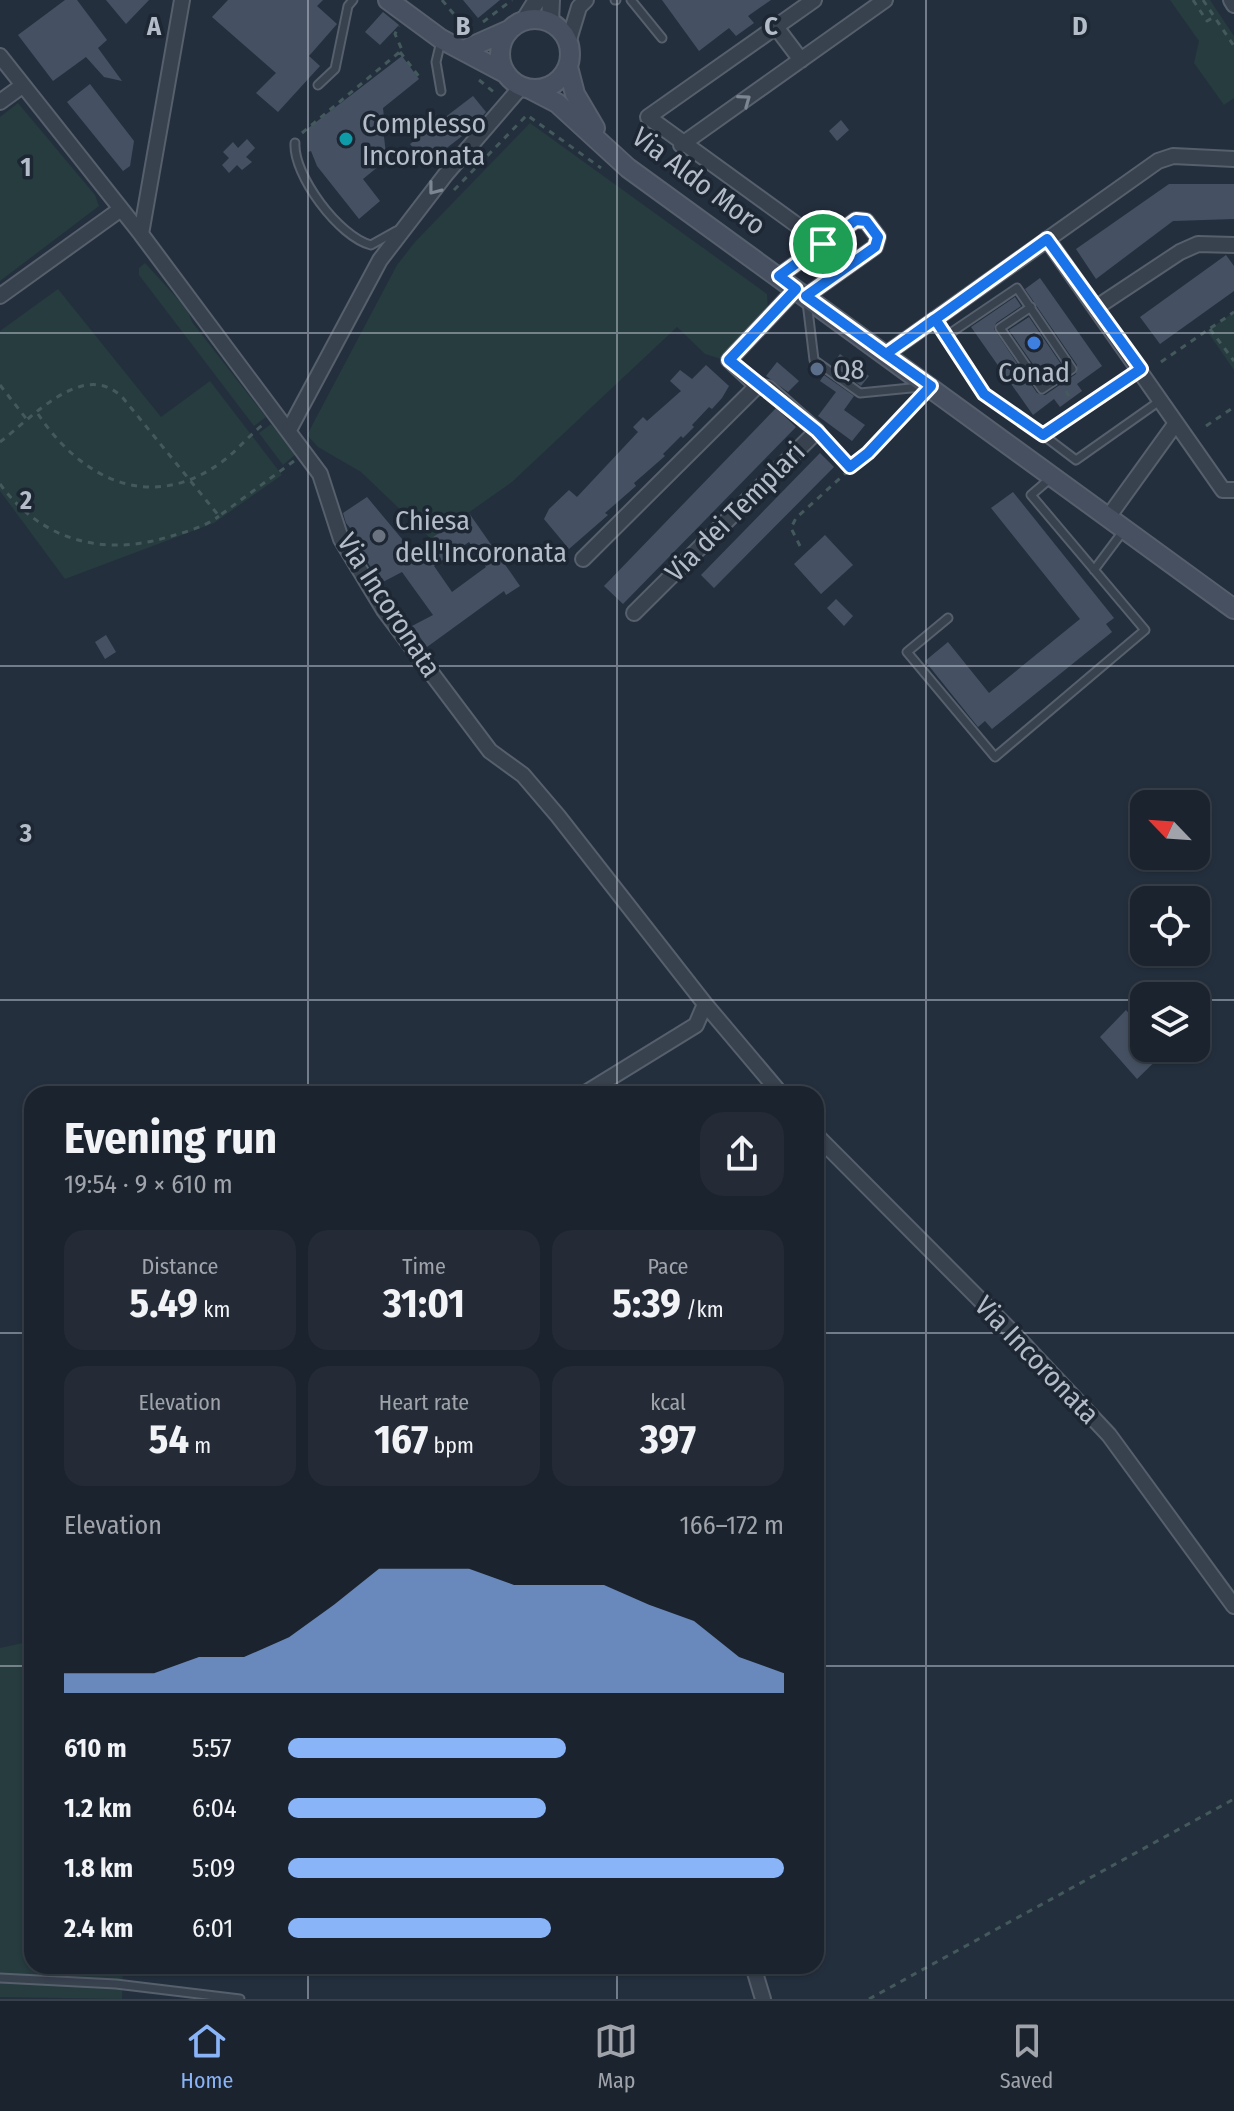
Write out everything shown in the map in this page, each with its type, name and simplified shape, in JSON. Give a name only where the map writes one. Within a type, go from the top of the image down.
[{"type":"main road","points":[[388,0],[441,39],[467,41],[517,25],[550,22],[563,33],[568,43],[568,67],[553,85],[526,88],[467,41]]},
{"type":"main road","points":[[505,73],[500,50],[517,25]]},
{"type":"main road","name":"Via Aldo Moro","points":[[568,67],[575,94],[605,144]]},
{"type":"main road","name":"Via Aldo Moro","points":[[526,88],[557,103],[628,168],[886,354],[926,392],[1054,476],[1231,605]]},
{"type":"street","points":[[141,234],[182,0]]},
{"type":"street","points":[[517,25],[537,0]]},
{"type":"street","points":[[550,22],[551,0]]},
{"type":"street","points":[[568,43],[579,7],[586,0]]},
{"type":"street","points":[[814,0],[648,117],[681,145],[823,244]]},
{"type":"street","points":[[681,145],[885,0]]},
{"type":"street","points":[[776,27],[801,60]]},
{"type":"street","name":"Via Incoronata","points":[[0,56],[141,234],[320,474],[341,539],[384,610],[490,751],[523,775],[558,816],[705,1004],[774,1086]]},
{"type":"street","points":[[0,102],[22,86]]},
{"type":"street","points":[[289,430],[380,260],[413,217],[526,88]]},
{"type":"street","points":[[886,354],[1158,161],[1173,156],[1234,159]]},
{"type":"street","points":[[0,296],[121,209]]},
{"type":"street","points":[[779,276],[856,220],[866,221],[878,237],[875,247],[801,293]]},
{"type":"street","points":[[1047,239],[1223,490],[1233,491]]},
{"type":"street","points":[[1097,307],[1180,252],[1198,244],[1234,245]]},
{"type":"street","name":"Via dei Templari","points":[[634,613],[817,431],[768,388],[757,386],[729,360],[801,293]]},
{"type":"street","points":[[583,559],[757,386]]},
{"type":"street","points":[[1109,516],[1176,423]]},
{"type":"street","points":[[597,1086],[696,1025],[705,1004]]},
{"type":"street","name":"Via Incoronata","points":[[824,1143],[1014,1334],[1109,1435],[1234,1606]]},
{"type":"street","points":[[755,1974],[763,1999]]},
{"type":"lane","points":[[631,0],[662,38]]},
{"type":"lane","points":[[318,85],[335,69],[350,3]]},
{"type":"lane","points":[[441,39],[436,62],[441,91]]},
{"type":"lane","points":[[295,143],[299,170],[319,200],[352,236],[367,245],[380,260]]},
{"type":"lane","points":[[367,245],[378,243],[413,217]]},
{"type":"lane","points":[[946,336],[1017,288],[1031,307],[1072,369],[1042,389],[1000,328],[1031,307]]},
{"type":"lane","points":[[801,293],[814,360],[860,393],[906,388],[926,392]]},
{"type":"lane","points":[[935,319],[984,394],[1076,460],[1161,400]]},
{"type":"lane","points":[[1043,435],[1141,369]]},
{"type":"lane","points":[[948,618],[907,652],[995,757],[1145,630],[1031,495],[1054,476]]},
{"type":"lane","points":[[1094,570],[1126,528]]},
{"type":"lane","points":[[0,1978],[116,1984],[240,1999]]},
{"type":"path","points":[[442,0],[467,41]]},
{"type":"path","points":[[480,24],[512,0]]},
{"type":"path","points":[[1193,0],[1207,21],[1214,17]]},
{"type":"path","points":[[1203,0],[1234,46]]},
{"type":"path","points":[[402,22],[395,34],[400,52],[420,78]]},
{"type":"path","points":[[295,143],[304,129],[400,52]]},
{"type":"path","points":[[454,190],[527,115],[603,170]]},
{"type":"path","points":[[1161,362],[1234,312]]},
{"type":"path","points":[[1210,329],[1234,361]]},
{"type":"path","points":[[0,385],[28,421]]},
{"type":"path","points":[[0,442],[75,386],[104,385],[123,398],[219,516]]},
{"type":"path","points":[[906,388],[926,392]]},
{"type":"path","points":[[1066,391],[1070,398]]},
{"type":"path","points":[[800,546],[793,537],[791,524],[926,392]]},
{"type":"path","points":[[1206,426],[1234,407]]},
{"type":"path","points":[[38,414],[70,453],[107,479],[153,487],[189,480],[222,462],[277,414]]},
{"type":"path","points":[[817,431],[850,467]]},
{"type":"path","points":[[0,484],[14,503],[51,532],[91,544],[118,547],[154,541],[219,516],[294,461]]},
{"type":"path","points":[[869,1999],[1234,1799]]},
{"type":"green space","points":[[1170,0],[1210,0],[1234,36],[1234,98],[1224,105],[1194,63],[1199,41]]},
{"type":"green space","points":[[18,103],[95,195],[99,206],[0,281],[0,117]]},
{"type":"green space","points":[[530,123],[767,294],[768,311],[721,359],[705,354],[677,327],[512,482],[431,539],[361,472],[318,447],[307,435],[397,265],[415,242]]},
{"type":"green space","points":[[145,263],[187,309],[192,322],[266,417],[254,426],[139,275],[139,268]]},
{"type":"green space","points":[[58,289],[161,417],[210,381],[282,475],[214,523],[65,579],[0,491],[0,331]]},
{"type":"green space","points":[[1234,312],[1234,370],[1207,331]]},
{"type":"green space","points":[[271,424],[296,454],[283,465],[259,433]]},
{"type":"green space","points":[[24,1643],[24,1974],[123,1974],[122,1999],[0,1997],[0,1648]]},
{"type":"building","points":[[65,0],[77,0],[107,40],[98,48],[122,81],[104,77],[86,57],[53,81],[18,35]]},
{"type":"building","points":[[106,0],[149,0],[126,24]]},
{"type":"building","points":[[228,0],[323,0],[317,6],[337,24],[309,56],[320,66],[278,112],[256,93],[276,73],[212,17]]},
{"type":"building","points":[[463,0],[500,0],[478,18]]},
{"type":"building","points":[[662,0],[771,0],[748,16],[754,23],[736,36],[729,28],[699,51]]},
{"type":"building","points":[[383,12],[399,25],[380,45],[365,32]]},
{"type":"building","name":"Complesso Incoronata","points":[[402,56],[419,79],[383,108],[384,118],[378,124],[384,137],[386,154],[390,157],[363,179],[380,201],[359,219],[317,166],[311,151],[308,152],[307,129]]},
{"type":"building","points":[[90,84],[134,141],[130,166],[123,171],[67,102]]},
{"type":"building","points":[[473,96],[486,112],[470,130],[426,164],[410,144]]},
{"type":"building","points":[[841,120],[849,130],[837,141],[829,131]]},
{"type":"building","points":[[247,139],[255,148],[246,157],[252,162],[242,170],[237,165],[229,173],[222,165],[229,158],[223,152],[233,142],[238,148]]},
{"type":"building","points":[[1169,184],[1234,184],[1234,219],[1173,221],[1096,279],[1076,249]]},
{"type":"building","points":[[1226,255],[1234,266],[1234,291],[1160,344],[1140,317]]},
{"type":"building","points":[[1040,278],[1102,366],[1077,384],[1082,391],[1060,407],[1054,399],[1033,415],[971,327],[1015,297],[1021,306],[996,323],[994,329],[1037,393],[1045,395],[1076,374],[1077,365],[1025,289]]},
{"type":"building","points":[[1029,317],[1063,367],[1044,380],[1009,330]]},
{"type":"building","points":[[840,354],[869,376],[861,386],[832,365]]},
{"type":"building","points":[[777,362],[799,381],[788,392],[766,376]]},
{"type":"building","points":[[706,365],[729,386],[722,398],[712,409],[709,407],[692,425],[694,427],[634,483],[636,486],[605,513],[608,515],[569,549],[544,519],[549,509],[569,490],[577,497],[638,432],[633,427],[643,417],[647,421],[681,391],[670,381],[680,370],[692,379]]},
{"type":"building","points":[[824,375],[854,396],[844,410],[865,425],[852,441],[818,416],[836,392],[820,381]]},
{"type":"building","points":[[776,408],[796,427],[623,604],[604,586]]},
{"type":"building","points":[[820,453],[834,467],[714,588],[701,575]]},
{"type":"building","points":[[1013,492],[1114,618],[1106,624],[1112,632],[992,729],[985,721],[978,727],[925,661],[948,642],[989,693],[1080,619],[991,508]]},
{"type":"building","points":[[367,497],[412,551],[469,513],[520,586],[506,595],[504,591],[427,647],[412,626],[433,615],[402,572],[381,583],[359,549],[364,545],[346,523],[343,513]],"holes":[[[469,542],[486,567],[452,592],[434,566]]]},
{"type":"building","points":[[825,535],[853,565],[821,594],[794,564]]},
{"type":"building","points":[[836,599],[853,616],[844,626],[827,608]]},
{"type":"building","points":[[106,635],[116,652],[105,659],[95,642]]},
{"type":"building","points":[[1126,1010],[1130,1014],[1130,1062],[1155,1062],[1137,1079],[1100,1037]]},
{"type":"place","name":"Complesso Incoronata","points":[[346,139]]},
{"type":"place","name":"Conad","points":[[1034,343]]},
{"type":"place","name":"Q8","points":[[817,369]]},
{"type":"place","name":"Chiesa dell'Incoronata","points":[[379,536]]},
{"type":"route","points":[[823,244],[779,276],[796,289],[729,360],[757,386],[768,388],[817,431],[850,467],[868,453],[931,386],[886,354],[935,319],[984,394],[1043,435],[1141,369],[1047,239],[935,319],[899,345],[886,354],[806,296],[875,247],[878,237],[866,221],[856,220],[823,244]]}]
